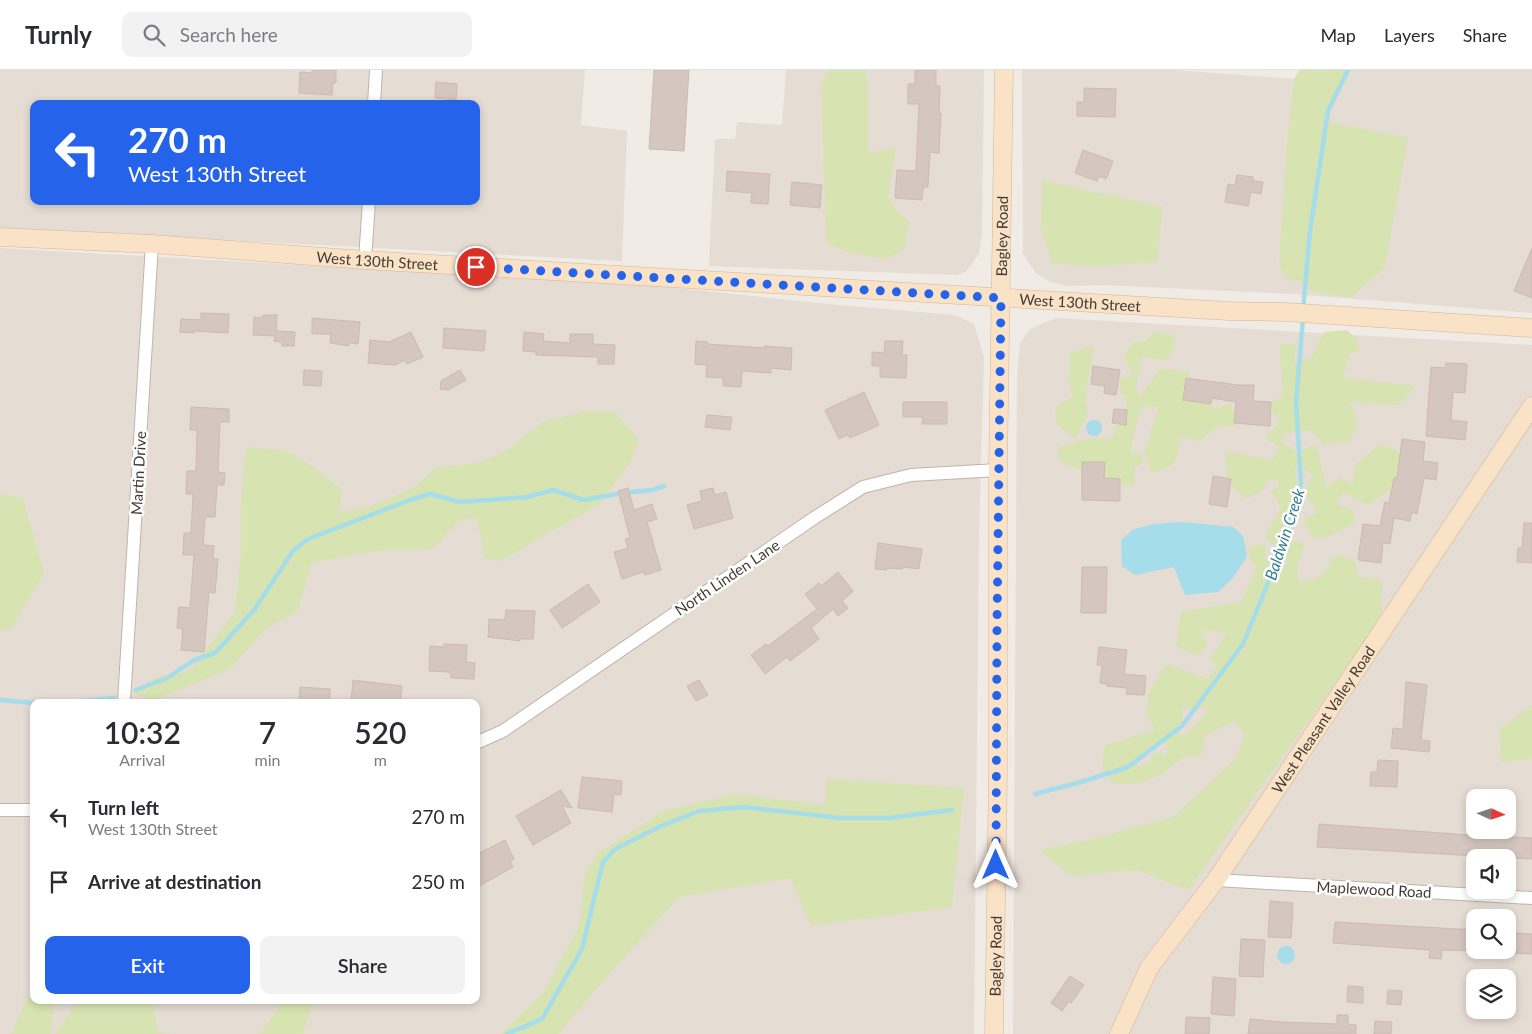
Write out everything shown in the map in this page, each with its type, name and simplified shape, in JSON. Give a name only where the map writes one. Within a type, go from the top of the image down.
[{"type":"main road","name":"Bagley Road","points":[[994,1034],[998,772],[998,470],[1004,70]]},
{"type":"main road","name":"West 130th Street","points":[[0,237],[152,244],[365,260],[1229,311],[1285,312],[1532,328]]},
{"type":"main road","name":"West Pleasant Valley Road","points":[[1119,1034],[1149,968],[1216,880],[1532,406]]},
{"type":"street","points":[[374,100],[376,70]]},
{"type":"street","points":[[365,260],[369,205]]},
{"type":"street","name":"Martin Drive","points":[[124,699],[152,244]]},
{"type":"street","name":"North Linden Lane","points":[[480,741],[503,731],[814,518],[863,487],[911,475],[998,470]]},
{"type":"street","points":[[0,810],[30,810]]},
{"type":"street","name":"Maplewood Road","points":[[1216,880],[1532,898]]},
{"type":"shaded area","points":[[0,70],[585,70],[581,125],[627,131],[622,261],[0,228]]},
{"type":"shaded area","points":[[786,70],[984,70],[982,234],[979,253],[965,272],[957,275],[709,266],[715,139],[735,139],[737,122],[782,125]]},
{"type":"shaded area","points":[[1022,70],[1175,70],[1294,79],[1300,70],[1532,70],[1532,313],[1293,294],[1101,285],[1066,286],[1048,281],[1036,273],[1023,254]]},
{"type":"shaded area","points":[[0,248],[649,285],[827,304],[955,315],[974,324],[984,357],[979,533],[974,1034],[0,1034]]},
{"type":"shaded area","points":[[1056,318],[1532,345],[1532,1034],[1013,1034],[1017,374],[1020,344],[1030,329]]},
{"type":"green space","points":[[829,70],[866,70],[868,88],[868,153],[896,148],[888,197],[898,213],[909,221],[904,250],[885,259],[844,251],[826,242],[821,86]]},
{"type":"green space","points":[[1300,70],[1348,70],[1328,111],[1326,124],[1330,122],[1408,138],[1385,267],[1350,298],[1305,289],[1305,283],[1286,279],[1279,264],[1287,142],[1294,79]]},
{"type":"green space","points":[[1042,180],[1163,207],[1157,262],[1088,267],[1052,263],[1041,230]]},
{"type":"green space","points":[[1347,330],[1357,339],[1359,349],[1349,355],[1343,378],[1416,386],[1399,405],[1350,402],[1358,422],[1350,441],[1324,444],[1311,430],[1282,434],[1283,443],[1295,450],[1302,462],[1302,450],[1316,444],[1326,487],[1339,478],[1353,484],[1355,465],[1380,444],[1411,456],[1402,482],[1367,505],[1343,492],[1335,503],[1354,511],[1355,523],[1326,538],[1313,537],[1303,520],[1317,512],[1304,492],[1313,475],[1302,468],[1301,464],[1294,470],[1297,490],[1288,520],[1294,528],[1286,540],[1305,543],[1297,566],[1299,583],[1320,577],[1336,555],[1354,559],[1358,577],[1382,580],[1381,618],[1188,890],[1137,870],[1072,876],[1039,850],[1089,840],[1173,817],[1234,760],[1245,736],[1235,720],[1204,736],[1202,756],[1185,756],[1163,773],[1140,783],[1113,784],[1102,768],[1105,745],[1155,730],[1147,714],[1148,694],[1166,664],[1208,679],[1217,666],[1210,660],[1227,632],[1200,631],[1207,644],[1199,656],[1176,646],[1181,612],[1241,602],[1257,566],[1250,561],[1249,546],[1266,545],[1265,559],[1285,567],[1288,563],[1265,535],[1280,510],[1278,501],[1270,491],[1279,487],[1278,480],[1269,479],[1261,491],[1246,499],[1228,482],[1225,451],[1272,460],[1279,447],[1265,438],[1280,422],[1268,407],[1283,395],[1280,344],[1296,344],[1294,363],[1311,358],[1324,332]],"holes":[[[1209,706],[1197,724],[1180,737],[1178,724],[1182,723],[1182,708],[1188,707],[1191,710]],[[1163,739],[1168,748],[1165,758],[1161,752],[1150,755],[1152,761],[1138,768],[1136,757],[1143,760],[1143,751]]]},
{"type":"green space","points":[[1154,332],[1169,333],[1176,342],[1168,360],[1142,356],[1136,387],[1139,398],[1161,368],[1189,372],[1187,389],[1204,398],[1213,408],[1231,404],[1237,426],[1218,426],[1199,441],[1179,436],[1175,461],[1167,467],[1152,473],[1144,454],[1159,406],[1140,408],[1130,453],[1140,453],[1143,463],[1135,466],[1134,485],[1104,485],[1102,476],[1107,469],[1091,460],[1081,469],[1067,466],[1057,456],[1060,446],[1069,445],[1085,438],[1111,439],[1127,407],[1125,394],[1119,393],[1120,379],[1133,375],[1124,356],[1135,341],[1145,343]]},
{"type":"green space","points":[[1094,346],[1085,401],[1088,414],[1075,439],[1056,423],[1055,408],[1073,396],[1069,387],[1070,353]]},
{"type":"green space","points":[[583,412],[615,412],[638,439],[631,461],[599,504],[500,561],[485,558],[476,517],[458,521],[433,549],[382,550],[311,563],[298,611],[264,630],[230,669],[157,699],[147,699],[135,694],[153,678],[191,670],[235,612],[241,551],[241,504],[246,447],[288,451],[317,470],[342,490],[338,513],[372,506],[413,488],[436,468],[482,462],[510,448],[543,422]]},
{"type":"green space","points":[[0,493],[23,499],[44,573],[11,629],[0,631]]},
{"type":"green space","points":[[1532,705],[1532,759],[1501,762],[1500,729]]},
{"type":"green space","points":[[827,779],[964,788],[952,907],[811,926],[790,878],[679,897],[615,967],[558,1034],[501,1034],[543,993],[579,926],[585,873],[598,853],[664,811],[735,794],[825,805]]},
{"type":"green space","points":[[30,992],[30,1004],[54,1004],[50,1034],[11,1034]]},
{"type":"green space","points":[[78,1004],[153,1004],[158,1032],[172,1034],[55,1034]]},
{"type":"green space","points":[[281,1004],[312,1004],[303,1034],[254,1034],[260,1033]]},
{"type":"water","points":[[1094,420],[1100,422],[1102,428],[1100,434],[1094,436],[1088,434],[1086,428],[1088,422]]},
{"type":"water","points":[[1182,522],[1233,527],[1243,536],[1247,556],[1233,578],[1218,592],[1185,595],[1174,567],[1135,575],[1122,566],[1121,540],[1134,529],[1153,524]]},
{"type":"water","points":[[1286,946],[1292,949],[1295,955],[1292,961],[1286,964],[1280,961],[1277,955],[1280,949]]},
{"type":"building","points":[[312,70],[336,70],[336,83],[333,83],[332,95],[299,93],[300,72],[312,73]]},
{"type":"building","points":[[654,70],[689,70],[684,151],[649,149]]},
{"type":"building","points":[[915,70],[936,70],[936,86],[940,86],[939,153],[930,152],[928,187],[923,187],[922,200],[895,198],[897,170],[916,171],[919,104],[908,104],[908,84],[915,84]]},
{"type":"building","points":[[436,82],[457,84],[456,100],[435,98]]},
{"type":"building","points":[[1084,88],[1116,89],[1115,117],[1077,116],[1077,102],[1084,102]]},
{"type":"building","points":[[1083,150],[1113,161],[1106,179],[1099,176],[1097,181],[1075,173]]},
{"type":"building","points":[[727,171],[770,174],[768,204],[751,203],[752,193],[726,191]]},
{"type":"building","points":[[1237,175],[1253,177],[1253,181],[1263,182],[1261,194],[1251,192],[1248,206],[1225,202],[1228,184],[1235,185]]},
{"type":"building","points":[[792,182],[822,185],[820,208],[790,205]]},
{"type":"building","points":[[1532,248],[1532,298],[1514,291]]},
{"type":"building","points":[[201,313],[229,314],[228,333],[180,332],[181,319],[201,320]]},
{"type":"building","points":[[263,315],[277,315],[276,331],[295,332],[294,346],[282,346],[282,342],[274,341],[275,336],[253,335],[254,317],[262,318]]},
{"type":"building","points":[[312,318],[360,322],[358,344],[349,343],[349,346],[330,343],[331,334],[312,334]]},
{"type":"building","points":[[444,328],[486,331],[484,351],[443,348]]},
{"type":"building","points":[[411,332],[423,357],[407,364],[405,360],[395,365],[368,363],[370,340],[389,342]]},
{"type":"building","points":[[524,332],[544,334],[543,341],[570,343],[570,334],[593,334],[593,344],[615,345],[614,364],[598,364],[598,357],[536,355],[536,352],[523,351]]},
{"type":"building","points":[[696,341],[707,342],[707,344],[792,348],[791,370],[771,368],[771,373],[742,371],[741,387],[723,386],[723,378],[706,377],[707,365],[695,364]]},
{"type":"building","points":[[885,341],[903,341],[902,355],[907,355],[906,378],[880,377],[880,366],[872,366],[872,352],[884,353]]},
{"type":"building","points":[[1446,363],[1467,364],[1465,393],[1453,392],[1451,420],[1467,422],[1465,440],[1426,436],[1431,367],[1445,368]]},
{"type":"building","points":[[1093,366],[1120,370],[1116,395],[1104,393],[1105,386],[1091,384]]},
{"type":"building","points":[[304,370],[322,371],[321,386],[303,385]]},
{"type":"building","points":[[460,370],[466,380],[448,390],[440,389],[441,381]]},
{"type":"building","points":[[1186,378],[1237,385],[1254,385],[1253,401],[1271,402],[1270,426],[1234,423],[1236,402],[1212,398],[1211,404],[1183,400]]},
{"type":"building","points":[[864,392],[879,425],[850,438],[847,435],[839,439],[825,410]]},
{"type":"building","points":[[903,402],[947,402],[947,424],[922,424],[923,417],[903,417]]},
{"type":"building","points":[[191,407],[229,409],[229,422],[220,422],[218,472],[225,473],[224,485],[217,485],[215,517],[205,517],[203,545],[214,546],[213,559],[218,559],[215,593],[209,592],[204,652],[181,650],[183,629],[177,628],[179,607],[190,608],[194,555],[183,555],[184,533],[191,533],[193,494],[186,494],[187,471],[196,471],[197,430],[190,430]]},
{"type":"building","points":[[1114,409],[1127,410],[1126,425],[1112,423]]},
{"type":"building","points":[[707,415],[732,417],[730,430],[705,427]]},
{"type":"building","points":[[1402,439],[1425,442],[1423,461],[1438,463],[1436,480],[1424,478],[1417,514],[1412,512],[1410,521],[1394,518],[1390,544],[1383,543],[1381,563],[1358,560],[1363,524],[1380,526],[1385,502],[1389,503],[1394,478],[1397,478]]},
{"type":"building","points":[[1082,462],[1105,462],[1104,478],[1120,479],[1120,501],[1082,500]]},
{"type":"building","points":[[1213,476],[1231,479],[1227,507],[1209,504]]},
{"type":"building","points":[[628,488],[634,510],[652,504],[657,519],[647,522],[661,570],[645,575],[643,572],[622,579],[614,552],[628,548],[625,539],[630,538],[618,491]]},
{"type":"building","points":[[713,488],[715,495],[726,492],[733,518],[694,529],[687,505],[702,501],[700,491]]},
{"type":"building","points":[[1524,523],[1532,523],[1532,563],[1517,562],[1518,548],[1522,548]]},
{"type":"building","points":[[878,543],[922,549],[919,569],[903,567],[903,569],[875,569]]},
{"type":"building","points":[[1082,567],[1107,567],[1106,613],[1081,613]]},
{"type":"building","points":[[838,572],[853,591],[842,601],[848,608],[838,616],[833,609],[811,628],[819,639],[790,661],[787,657],[765,674],[751,655],[766,644],[768,646],[817,609],[805,594],[819,583],[821,586]]},
{"type":"building","points":[[588,584],[600,602],[562,628],[550,610]]},
{"type":"building","points":[[506,610],[535,611],[533,639],[519,639],[520,641],[488,637],[489,619],[505,620]]},
{"type":"building","points":[[444,644],[467,645],[466,662],[475,663],[474,679],[451,678],[450,672],[429,671],[430,646],[444,647]]},
{"type":"building","points":[[1099,647],[1127,650],[1124,674],[1146,676],[1144,695],[1126,694],[1127,688],[1107,686],[1107,684],[1100,683],[1102,665],[1097,665]]},
{"type":"building","points":[[353,680],[402,686],[400,699],[351,699]]},
{"type":"building","points":[[699,680],[708,695],[696,701],[687,686]]},
{"type":"building","points":[[1406,682],[1427,685],[1421,740],[1430,741],[1429,752],[1391,748],[1393,728],[1403,729]]},
{"type":"building","points":[[300,687],[330,689],[330,699],[299,699]]},
{"type":"building","points":[[1378,760],[1398,761],[1397,787],[1370,786],[1371,772],[1377,772]]},
{"type":"building","points":[[582,777],[622,781],[621,795],[614,794],[612,812],[578,808]]},
{"type":"building","points":[[561,790],[572,808],[562,806],[571,823],[533,845],[516,816]]},
{"type":"building","points":[[1319,824],[1466,835],[1466,839],[1532,838],[1532,859],[1516,858],[1516,849],[1466,849],[1466,855],[1317,847]]},
{"type":"building","points":[[505,840],[514,859],[510,861],[513,867],[480,886],[480,853]]},
{"type":"building","points":[[1270,901],[1293,903],[1291,938],[1268,937]]},
{"type":"building","points":[[1335,922],[1466,929],[1466,951],[1442,950],[1441,959],[1429,958],[1430,950],[1333,943]]},
{"type":"building","points":[[1516,933],[1532,934],[1532,954],[1516,953]]},
{"type":"building","points":[[1241,939],[1265,940],[1263,977],[1239,976]]},
{"type":"building","points":[[1070,976],[1084,985],[1071,1003],[1069,1001],[1062,1011],[1051,1003]]},
{"type":"building","points":[[1213,977],[1236,979],[1234,1016],[1211,1014]]},
{"type":"building","points":[[1348,986],[1363,987],[1363,1003],[1347,1002]]},
{"type":"building","points":[[1388,990],[1402,991],[1401,1005],[1387,1004]]},
{"type":"building","points":[[1337,1015],[1348,1015],[1348,1024],[1356,1025],[1356,1034],[1248,1034],[1250,1019],[1337,1024]]},
{"type":"building","points":[[1186,1017],[1210,1018],[1209,1034],[1185,1034]]},
{"type":"building","points":[[1375,1021],[1392,1022],[1391,1034],[1374,1034]]},
{"type":"waterway","name":"Baldwin Creek","points":[[1303,310],[1310,231],[1328,111],[1348,70]]},
{"type":"waterway","name":"Baldwin Creek","points":[[1035,794],[1128,767],[1182,726],[1243,644],[1273,571],[1301,484],[1296,403],[1303,318]]},
{"type":"waterway","points":[[136,690],[167,678],[194,660],[215,653],[254,610],[293,551],[308,539],[430,494],[460,502],[527,497],[553,490],[584,500],[652,490],[664,486]]},
{"type":"waterway","points":[[104,699],[114,698]]},
{"type":"waterway","points":[[0,700],[30,703]]},
{"type":"waterway","points":[[507,1034],[542,1019],[582,949],[603,862],[615,849],[661,826],[699,811],[744,807],[839,818],[888,818],[952,810]]},
{"type":"route","points":[[476,267],[1001,298],[996,865]]}]
